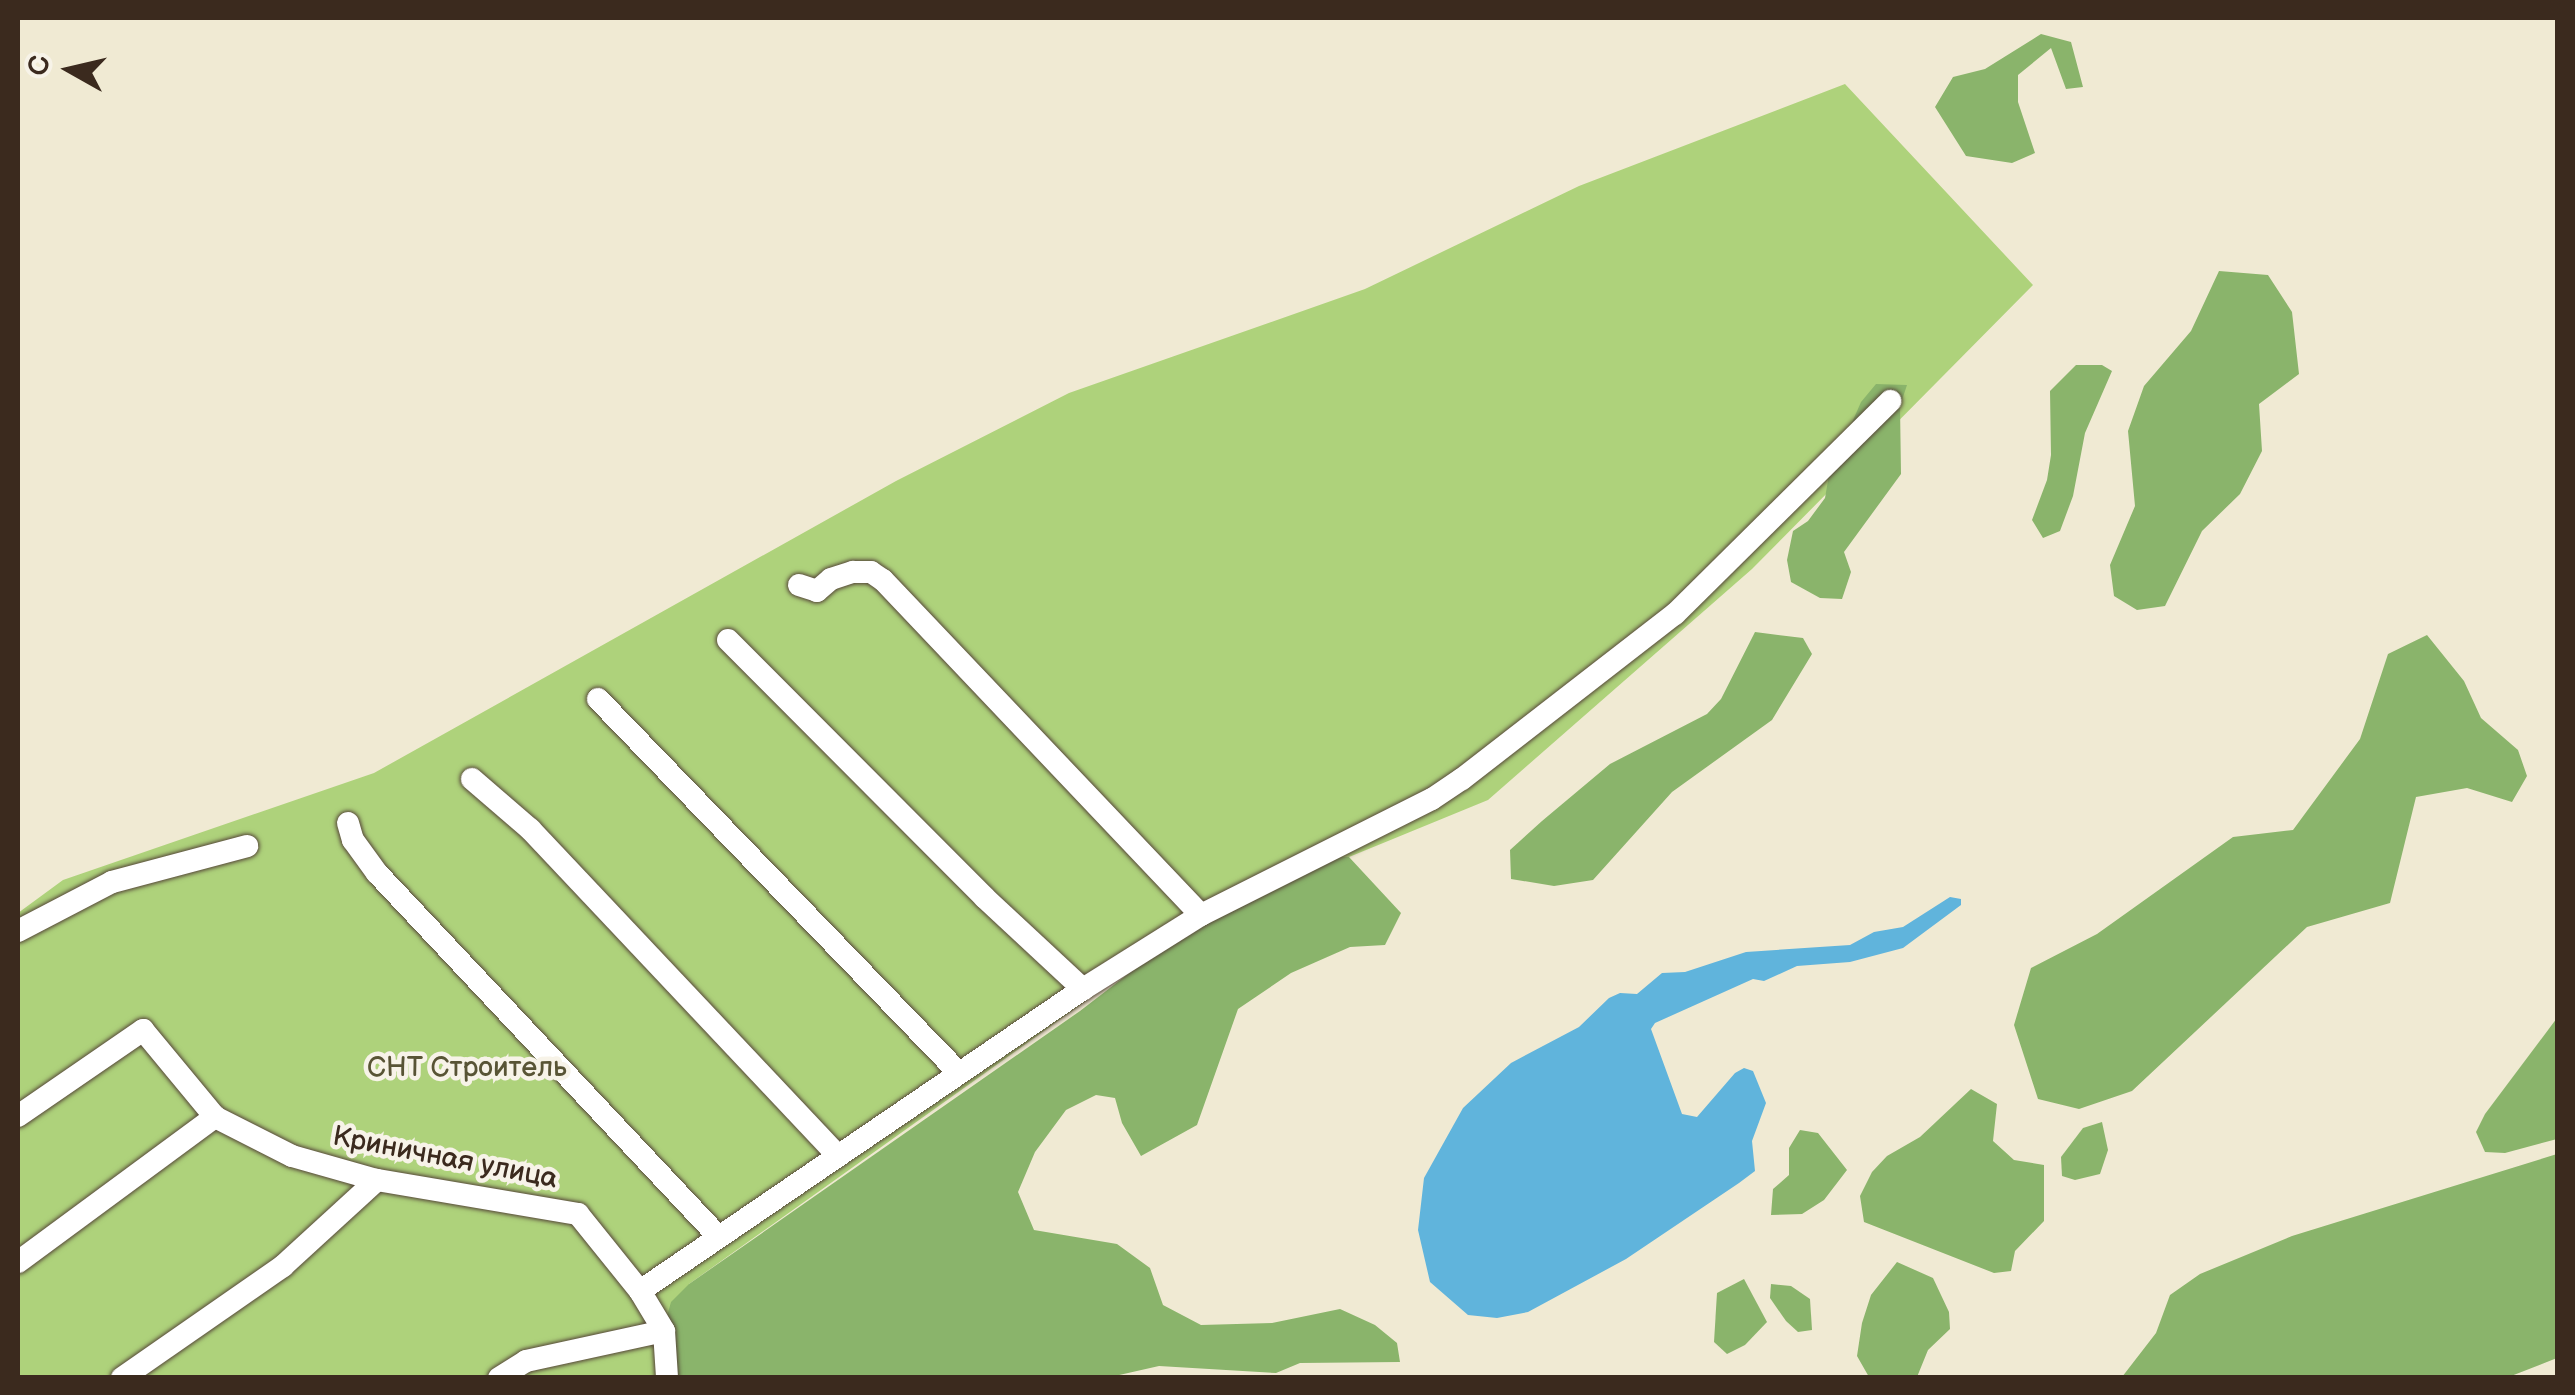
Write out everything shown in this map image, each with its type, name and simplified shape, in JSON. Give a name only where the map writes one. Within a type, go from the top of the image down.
[{"type":"street","points":[[666,1378],[664,1331],[640,1291],[1083,989],[1202,915],[1432,799],[1576,694],[1675,614],[1890,401]]},
{"type":"street","points":[[799,585],[818,590],[831,579],[853,572],[871,572],[882,580],[1202,915]]},
{"type":"street","points":[[728,640],[985,898],[1083,989]]},
{"type":"street","points":[[598,699],[959,1073]]},
{"type":"street","points":[[472,779],[530,829],[838,1156]]},
{"type":"street","points":[[348,823],[354,840],[377,873],[719,1237]]},
{"type":"street","points":[[18,931],[112,882],[247,846]]},
{"type":"street","name":"Криничная улица","points":[[18,1116],[142,1030],[215,1116],[292,1156],[377,1180],[578,1214],[640,1291]]},
{"type":"street","points":[[18,1262],[215,1116]]},
{"type":"street","points":[[122,1378],[283,1266],[377,1180]]},
{"type":"street","points":[[498,1378],[526,1361],[664,1331]]},
{"type":"green space","points":[[2041,34],[2071,42],[2083,87],[2066,89],[2051,48],[2018,75],[2018,102],[2035,153],[2012,163],[1966,156],[1935,107],[1953,77],[1985,69]]},
{"type":"green space","name":"СНТ Строитель","points":[[1845,84],[2033,285],[1752,569],[1488,800],[1349,857],[1180,934],[689,1284],[692,1377],[18,1378],[18,913],[63,880],[374,773],[896,481],[1069,393],[1365,289],[1579,186]]},
{"type":"green space","points":[[2219,271],[2268,275],[2292,312],[2299,374],[2259,404],[2262,451],[2240,494],[2202,531],[2165,606],[2137,610],[2114,596],[2110,565],[2135,506],[2128,431],[2144,386],[2191,331]]},
{"type":"green space","points":[[2076,365],[2102,365],[2112,371],[2085,433],[2073,496],[2060,531],[2043,538],[2032,520],[2047,480],[2051,455],[2050,391]]},
{"type":"green space","points":[[1876,384],[1907,385],[1900,406],[1901,474],[1844,552],[1851,572],[1842,599],[1820,598],[1791,582],[1787,560],[1793,531],[1808,521],[1825,498],[1829,475],[1861,402]]},
{"type":"green space","points":[[1755,632],[1803,638],[1812,654],[1772,720],[1672,792],[1593,880],[1554,886],[1511,879],[1510,850],[1542,821],[1610,764],[1707,714],[1721,699]]},
{"type":"green space","points":[[2427,635],[2464,681],[2481,718],[2518,750],[2527,776],[2512,802],[2467,788],[2416,797],[2390,903],[2307,927],[2132,1091],[2079,1109],[2038,1099],[2014,1025],[2031,968],[2097,934],[2233,837],[2293,830],[2360,739],[2388,654]]},
{"type":"green space","points":[[1325,856],[1349,857],[1401,913],[1385,945],[1350,947],[1291,973],[1238,1009],[1197,1125],[1141,1156],[1122,1123],[1115,1098],[1096,1095],[1066,1110],[1035,1152],[1018,1192],[1034,1230],[1117,1244],[1150,1268],[1163,1305],[1201,1325],[1272,1323],[1340,1309],[1375,1325],[1397,1343],[1400,1362],[1300,1363],[1276,1373],[1159,1366],[1106,1378],[662,1378],[660,1341],[671,1302],[689,1284],[1080,1011],[1180,934]]},
{"type":"green space","points":[[2557,1018],[2557,1139],[2505,1153],[2485,1152],[2476,1132],[2485,1114]]},
{"type":"green space","points":[[1971,1089],[1997,1104],[1993,1141],[2014,1160],[2044,1165],[2044,1221],[2015,1251],[2011,1271],[1994,1273],[1864,1222],[1860,1196],[1872,1172],[1887,1156],[1920,1137]]},
{"type":"green space","points":[[2102,1122],[2108,1150],[2100,1174],[2075,1180],[2062,1176],[2061,1157],[2083,1128]]},
{"type":"green space","points":[[1800,1130],[1818,1133],[1847,1170],[1824,1200],[1802,1214],[1771,1215],[1773,1189],[1789,1175],[1789,1148]]},
{"type":"green space","points":[[2557,1154],[2557,1358],[2506,1378],[2122,1377],[2156,1333],[2170,1295],[2200,1274],[2292,1236]]},
{"type":"green space","points":[[1897,1262],[1933,1278],[1949,1312],[1950,1329],[1928,1350],[1917,1377],[1869,1377],[1857,1356],[1862,1323],[1871,1295]]},
{"type":"green space","points":[[1744,1279],[1767,1322],[1745,1345],[1727,1354],[1714,1342],[1717,1293]]},
{"type":"green space","points":[[1771,1284],[1791,1286],[1810,1299],[1812,1330],[1798,1332],[1786,1321],[1770,1298]]},
{"type":"water","points":[[1950,897],[1961,899],[1961,905],[1903,948],[1850,962],[1797,966],[1764,981],[1753,979],[1655,1023],[1651,1029],[1682,1114],[1697,1117],[1735,1073],[1744,1068],[1753,1071],[1766,1103],[1752,1141],[1755,1171],[1739,1183],[1626,1259],[1528,1312],[1497,1318],[1468,1315],[1430,1282],[1418,1230],[1424,1178],[1463,1108],[1511,1063],[1579,1027],[1609,998],[1620,993],[1637,994],[1662,973],[1685,972],[1746,952],[1850,945],[1874,932],[1903,927]]}]
